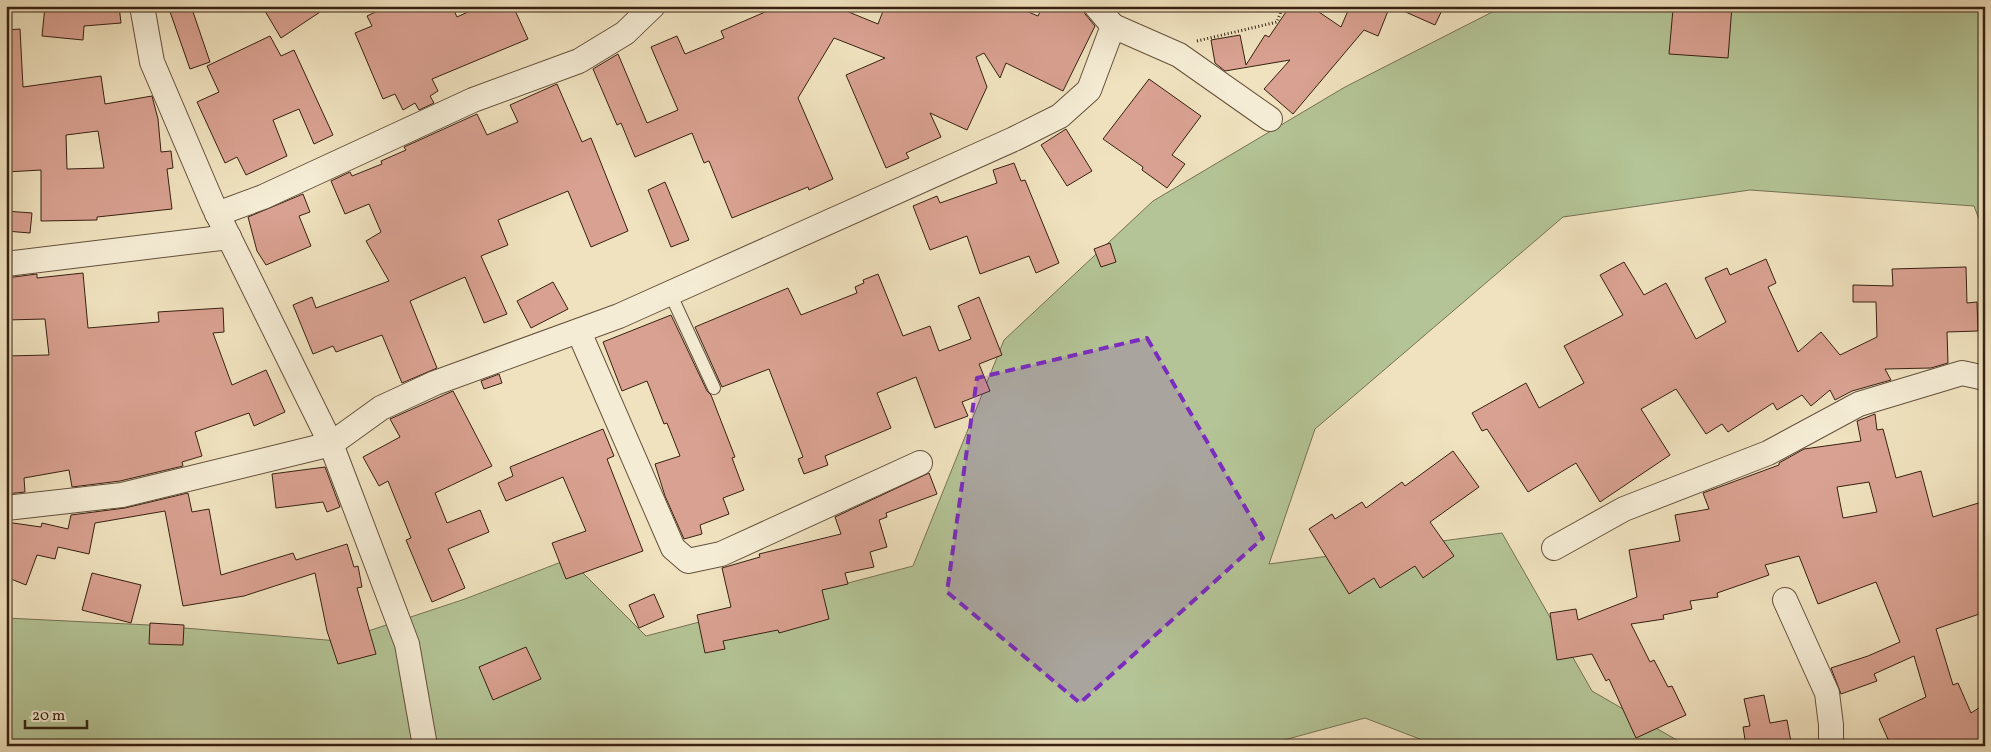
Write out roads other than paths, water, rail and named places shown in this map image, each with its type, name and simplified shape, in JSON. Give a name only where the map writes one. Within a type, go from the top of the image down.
[{"type":"street","points":[[142,6],[152,62],[217,214],[330,444],[407,644],[425,746]]},
{"type":"street","points":[[217,214],[263,196],[473,100],[579,61],[625,33],[653,6]]},
{"type":"street","points":[[1096,6],[1113,26],[1179,56],[1270,119]]},
{"type":"street","points":[[6,508],[122,495],[330,444],[381,408],[435,383],[579,332],[1014,140],[1060,116],[1090,90],[1113,26]]},
{"type":"street","points":[[6,264],[229,237]]},
{"type":"street","points":[[579,332],[673,548],[688,561],[721,554],[853,491],[920,463]]},
{"type":"street","points":[[1554,548],[1624,509],[1768,453],[1859,404],[1962,373],[1985,378]]},
{"type":"street","points":[[1785,600],[1827,693],[1831,725],[1831,746]]},
{"type":"lane","points":[[670,293],[714,388]]}]
